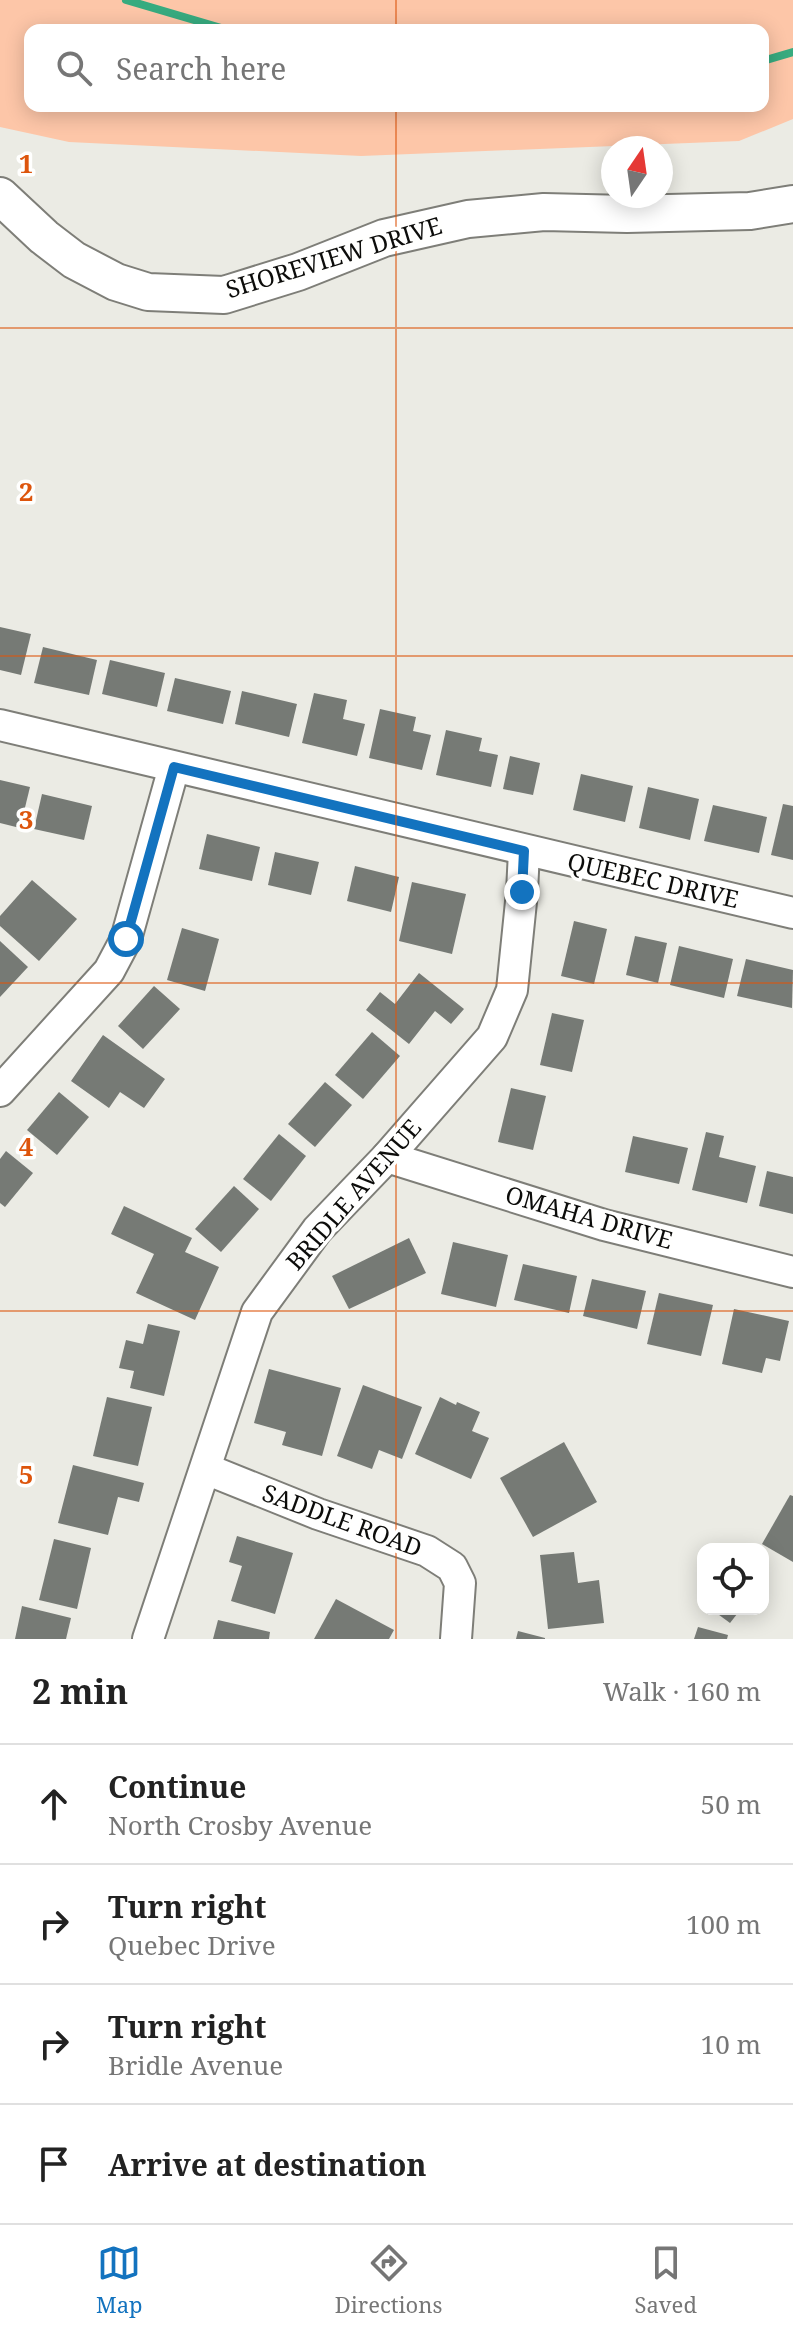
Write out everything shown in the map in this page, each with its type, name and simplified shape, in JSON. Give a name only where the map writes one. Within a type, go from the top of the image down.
[{"type":"street","name":"SHOREVIEW DRIVE","points":[[0,196],[74,260],[116,282],[148,292],[224,295],[298,272],[384,238],[468,219],[544,212],[627,214],[750,211],[793,204]]},
{"type":"street","name":"QUEBEC DRIVE","points":[[0,725],[793,913]]},
{"type":"street","points":[[0,1091],[109,971],[126,939],[174,767]]},
{"type":"street","name":"BRIDLE AVENUE","points":[[148,1639],[257,1312],[317,1230],[387,1157],[492,1037],[512,990],[524,851]]},
{"type":"street","name":"OMAHA DRIVE","points":[[387,1157],[604,1225],[793,1272]]},
{"type":"street","name":"SADDLE ROAD","points":[[206,1469],[318,1514],[427,1551],[452,1567],[460,1583],[456,1639]]},
{"type":"shaded area","points":[[0,0],[793,0],[793,119],[739,141],[673,144],[673,136],[601,136],[601,146],[361,156],[69,142],[0,127]]},
{"type":"building","points":[[0,627],[31,634],[21,675],[0,670]]},
{"type":"building","points":[[43,647],[97,660],[89,695],[34,683]]},
{"type":"building","points":[[110,660],[165,673],[157,707],[102,694]]},
{"type":"building","points":[[175,678],[231,691],[223,724],[167,711]]},
{"type":"building","points":[[242,691],[297,704],[289,737],[235,724]]},
{"type":"building","points":[[314,693],[347,700],[343,719],[365,724],[357,756],[302,743]]},
{"type":"building","points":[[380,709],[416,717],[413,731],[431,735],[422,770],[369,758]]},
{"type":"building","points":[[446,730],[482,738],[479,751],[498,755],[491,787],[436,775]]},
{"type":"building","points":[[510,756],[540,763],[533,795],[503,789]]},
{"type":"building","points":[[581,774],[633,786],[625,822],[573,810]]},
{"type":"building","points":[[0,780],[30,787],[20,828],[0,823]]},
{"type":"building","points":[[648,787],[699,799],[690,840],[639,828]]},
{"type":"building","points":[[42,794],[92,806],[84,840],[34,829]]},
{"type":"building","points":[[783,804],[793,806],[793,860],[771,855]]},
{"type":"building","points":[[713,805],[767,817],[759,853],[704,841]]},
{"type":"building","points":[[207,834],[260,847],[252,881],[199,869]]},
{"type":"building","points":[[275,852],[319,862],[311,895],[268,885]]},
{"type":"building","points":[[355,866],[399,877],[391,912],[347,901]]},
{"type":"building","points":[[32,880],[77,919],[39,961],[0,926],[0,916]]},
{"type":"building","points":[[412,882],[466,894],[452,954],[399,941]]},
{"type":"building","points":[[574,921],[607,929],[594,984],[561,976]]},
{"type":"building","points":[[182,928],[219,939],[205,991],[167,980]]},
{"type":"building","points":[[635,936],[667,943],[658,983],[626,975]]},
{"type":"building","points":[[0,941],[28,967],[0,997]]},
{"type":"building","points":[[679,946],[733,959],[724,998],[670,985]]},
{"type":"building","points":[[746,959],[793,970],[792,1008],[737,996]]},
{"type":"building","points":[[419,973],[464,1009],[451,1024],[435,1011],[409,1044],[366,1010],[380,992],[395,1004]]},
{"type":"building","points":[[154,986],[180,1009],[143,1049],[118,1026]]},
{"type":"building","points":[[552,1013],[584,1020],[572,1072],[540,1065]]},
{"type":"building","points":[[372,1032],[400,1056],[363,1099],[335,1075]]},
{"type":"building","points":[[103,1035],[165,1079],[144,1108],[120,1092],[109,1108],[71,1081]]},
{"type":"building","points":[[325,1082],[352,1105],[315,1147],[288,1124]]},
{"type":"building","points":[[511,1088],[546,1096],[533,1150],[498,1142]]},
{"type":"building","points":[[59,1092],[89,1117],[57,1155],[27,1130]]},
{"type":"building","points":[[706,1132],[724,1136],[719,1157],[756,1166],[747,1203],[692,1190]]},
{"type":"building","points":[[279,1134],[306,1156],[271,1201],[243,1179]]},
{"type":"building","points":[[633,1136],[688,1148],[679,1184],[625,1172]]},
{"type":"building","points":[[6,1151],[33,1173],[5,1207],[0,1203],[0,1159]]},
{"type":"building","points":[[767,1171],[793,1177],[793,1214],[759,1206]]},
{"type":"building","points":[[234,1186],[259,1209],[221,1252],[195,1229]]},
{"type":"building","points":[[124,1206],[192,1238],[185,1252],[219,1267],[195,1320],[136,1293],[154,1254],[111,1234]]},
{"type":"building","points":[[409,1238],[426,1273],[349,1309],[332,1276]]},
{"type":"building","points":[[453,1242],[508,1255],[496,1307],[441,1294]]},
{"type":"building","points":[[523,1264],[577,1276],[569,1313],[514,1300]]},
{"type":"building","points":[[592,1279],[646,1291],[637,1329],[583,1316]]},
{"type":"building","points":[[659,1293],[713,1305],[701,1356],[647,1344]]},
{"type":"building","points":[[734,1309],[789,1321],[780,1361],[766,1358],[762,1373],[722,1364]]},
{"type":"building","points":[[148,1324],[180,1331],[164,1396],[130,1388],[134,1371],[119,1368],[126,1340],[143,1344]]},
{"type":"building","points":[[269,1369],[341,1388],[322,1456],[282,1445],[286,1432],[254,1423]]},
{"type":"building","points":[[363,1385],[422,1407],[402,1459],[379,1450],[372,1469],[337,1456]]},
{"type":"building","points":[[107,1397],[152,1407],[138,1466],[93,1456]]},
{"type":"building","points":[[440,1397],[480,1412],[472,1431],[489,1438],[471,1479],[415,1454]]},
{"type":"building","points":[[564,1442],[597,1502],[533,1537],[500,1478]]},
{"type":"building","points":[[73,1465],[144,1483],[139,1502],[118,1497],[108,1535],[58,1523]]},
{"type":"building","points":[[790,1495],[793,1496],[793,1562],[769,1548],[769,1543],[763,1543]]},
{"type":"building","points":[[237,1536],[293,1553],[275,1614],[231,1601],[242,1566],[229,1562]]},
{"type":"building","points":[[54,1539],[91,1548],[77,1609],[39,1600]]},
{"type":"building","points":[[574,1552],[578,1583],[599,1580],[604,1623],[548,1629],[540,1555]]},
{"type":"building","points":[[336,1599],[394,1630],[389,1639],[314,1639]]},
{"type":"building","points":[[22,1606],[71,1618],[66,1639],[15,1639]]},
{"type":"building","points":[[719,1615],[736,1615],[730,1623]]},
{"type":"building","points":[[218,1620],[270,1632],[269,1639],[213,1639]]},
{"type":"building","points":[[698,1627],[728,1635],[727,1639],[694,1639]]},
{"type":"building","points":[[518,1631],[545,1638],[545,1639],[516,1639]]},
{"type":"waterway","points":[[126,0],[208,24]]},
{"type":"waterway","points":[[769,59],[793,52]]},
{"type":"route","points":[[126,939],[174,767],[524,851],[522,892]]}]
